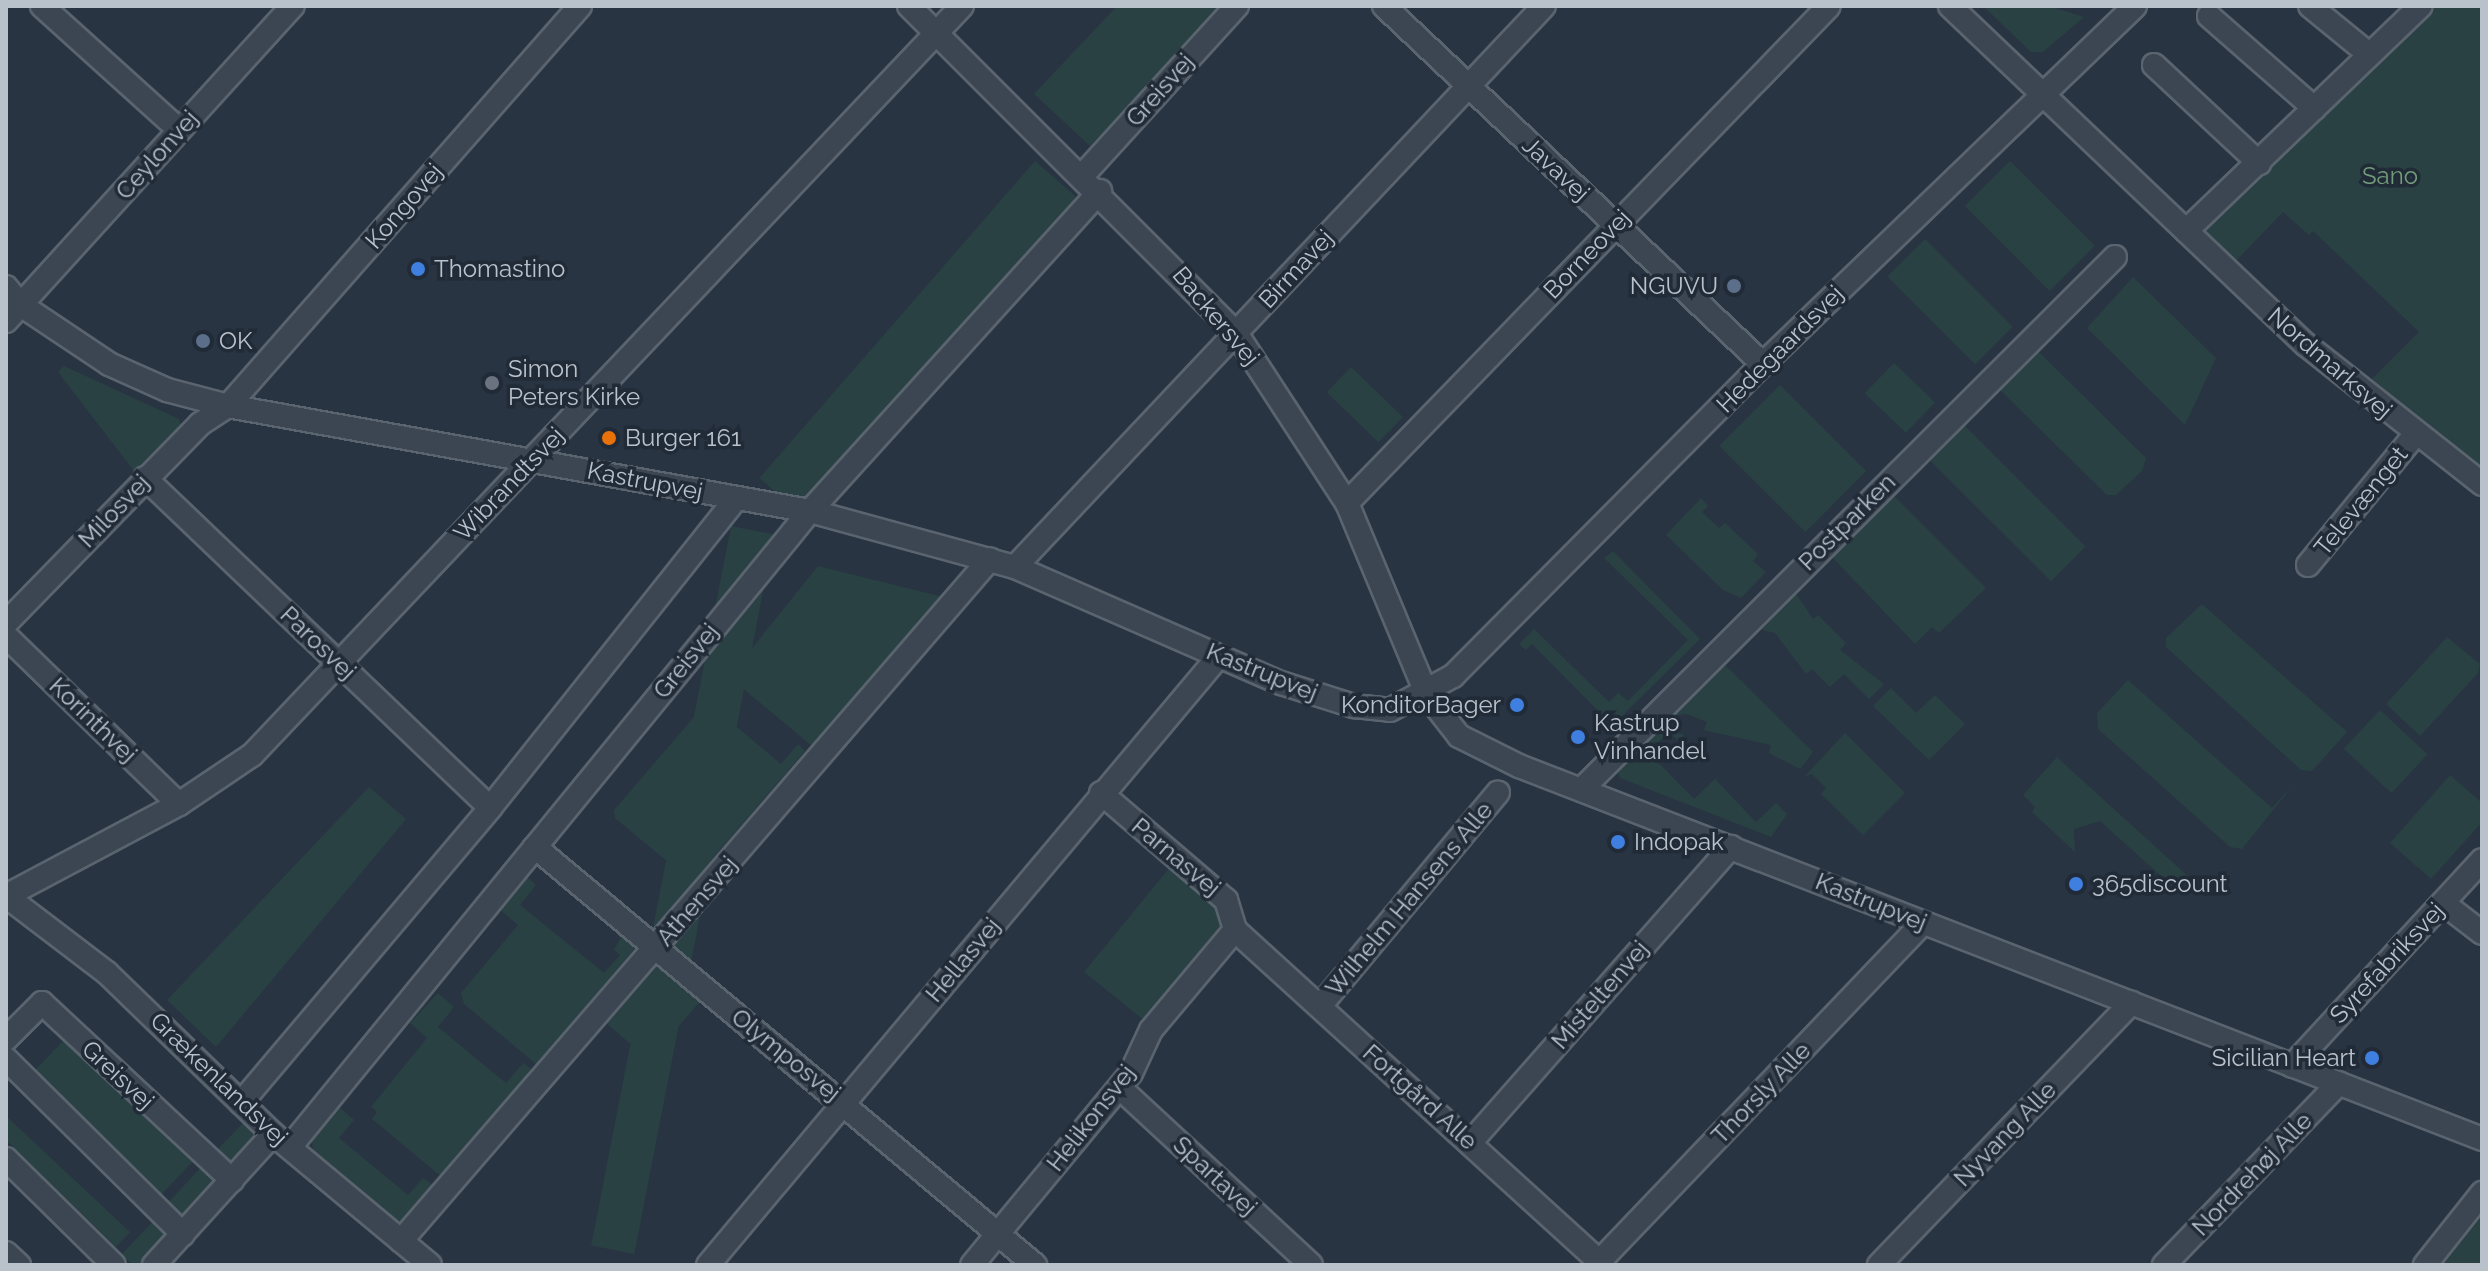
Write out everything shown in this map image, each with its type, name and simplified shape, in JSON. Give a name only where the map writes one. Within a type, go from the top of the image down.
[{"type":"street","points":[[42,6],[179,130]]},
{"type":"street","name":"Ceylonvej","points":[[14,313],[293,6]]},
{"type":"street","name":"Kongovej","points":[[228,406],[580,6]]},
{"type":"street","name":"Backersvej","points":[[909,6],[1100,191],[1236,333],[1347,503],[1427,695]]},
{"type":"street","name":"Wibrandtsvej","points":[[6,896],[179,804],[252,755],[962,6]]},
{"type":"street","name":"Greisvej","points":[[1083,175],[1237,6]]},
{"type":"street","name":"Javavej","points":[[1384,6],[1763,364]]},
{"type":"street","name":"Birmavej","points":[[1015,567],[1544,6]]},
{"type":"street","name":"Borneovej","points":[[1347,503],[1829,6]]},
{"type":"street","name":"Nordmarksvej","points":[[1950,6],[2186,231],[2414,436],[2482,484]]},
{"type":"street","name":"Hedegaardsvej","points":[[1427,695],[1498,633],[1763,364],[2135,6]]},
{"type":"street","points":[[2310,6],[2370,55]]},
{"type":"street","points":[[2186,231],[2421,6]]},
{"type":"street","points":[[2209,16],[2314,108]]},
{"type":"street","points":[[2154,65],[2259,163]]},
{"type":"street","name":"Greisvej","points":[[154,1265],[232,1180],[281,1141],[535,847],[810,511],[1100,191]]},
{"type":"street","name":"Postparken","points":[[1582,789],[2115,257]]},
{"type":"street","name":"Kastrupvej","points":[[6,287],[14,313],[109,364],[167,390],[228,406],[810,511],[1015,567],[1219,656],[1354,706],[1390,710],[1427,695],[1446,722],[1475,746],[1922,924],[2482,1139]]},
{"type":"street","name":"Milosvej","points":[[6,623],[145,478],[228,406]]},
{"type":"street","name":"Televænget","points":[[2308,565],[2414,436]]},
{"type":"street","name":"Parosvej","points":[[145,478],[490,808]]},
{"type":"street","points":[[241,1103],[490,808],[737,498]]},
{"type":"street","name":"Athensvej","points":[[401,1241],[990,559]]},
{"type":"street","name":"Korinthvej","points":[[6,636],[179,804]]},
{"type":"street","name":"Hellasvej","points":[[708,1265],[1219,656]]},
{"type":"street","name":"Wilhelm Hansens Alle","points":[[1320,1006],[1498,792]]},
{"type":"street","name":"Parnasvej","points":[[1101,793],[1226,900],[1235,930]]},
{"type":"street","name":"Olymposvej","points":[[535,847],[1035,1265]]},
{"type":"street","name":"Misteltenvej","points":[[1470,1143],[1731,847]]},
{"type":"street","name":"Syrefabriksvej","points":[[2292,1066],[2482,860]]},
{"type":"street","name":"Grækenlandsvej","points":[[6,896],[107,973],[281,1141],[430,1265]]},
{"type":"street","points":[[2443,903],[2482,933]]},
{"type":"street","name":"Thorsly Alle","points":[[1601,1263],[1922,924]]},
{"type":"street","name":"Fortgård Alle","points":[[1235,930],[1601,1263]]},
{"type":"street","name":"Helikonsvej","points":[[972,1265],[1120,1088],[1151,1030],[1235,930]]},
{"type":"street","name":"Greisvej","points":[[6,1039],[42,1003],[232,1180]]},
{"type":"street","name":"Nyvang Alle","points":[[1879,1265],[2131,1003]]},
{"type":"street","points":[[6,1059],[183,1234]]},
{"type":"street","name":"Nordrehøj Alle","points":[[2164,1265],[2339,1083]]},
{"type":"street","name":"Spartavej","points":[[1120,1088],[1311,1265]]},
{"type":"street","points":[[6,1159],[114,1265]]},
{"type":"street","points":[[2425,1265],[2481,1196]]},
{"type":"street","points":[[6,1253],[19,1265]]},
{"type":"green space","points":[[1117,6],[1226,6],[1090,146],[1034,94]]},
{"type":"green space","points":[[1983,6],[2049,6],[2084,17],[2043,52],[2031,52]]},
{"type":"green space","name":"Sano","points":[[2433,6],[2482,6],[2482,469],[2367,384],[2419,332],[2313,231],[2309,235],[2283,212],[2236,261],[2203,229]]},
{"type":"green space","points":[[1035,161],[1078,198],[802,515],[759,478]]},
{"type":"green space","points":[[2010,161],[2095,246],[2050,291],[1965,206]]},
{"type":"green space","points":[[1925,239],[2013,327],[1975,364],[1888,276]]},
{"type":"green space","points":[[2133,277],[2216,358],[2185,425],[2087,328]]},
{"type":"green space","points":[[2038,351],[2146,458],[2142,471],[2116,495],[2107,495],[1999,389]]},
{"type":"green space","points":[[1894,363],[1935,403],[1906,433],[1865,393]]},
{"type":"green space","points":[[64,366],[179,419],[181,426],[134,471],[58,372]]},
{"type":"green space","points":[[1351,367],[1403,417],[1378,442],[1327,392]]},
{"type":"green space","points":[[1780,385],[1866,471],[1805,532],[1719,446]]},
{"type":"green space","points":[[1964,425],[2086,547],[2051,581],[1929,460]]},
{"type":"green space","points":[[1893,495],[1986,588],[1939,633],[1932,627],[1915,644],[1831,556]]},
{"type":"green space","points":[[1701,498],[1708,506],[1702,512],[1719,528],[1725,523],[1758,554],[1753,561],[1766,572],[1741,598],[1723,590],[1666,535]]},
{"type":"green space","points":[[731,526],[774,534],[634,1254],[591,1246]]},
{"type":"green space","points":[[1613,551],[1700,639],[1621,717],[1631,728],[1623,736],[1532,644],[1526,650],[1519,644],[1534,629],[1609,702],[1618,693],[1628,701],[1688,640],[1604,558]]},
{"type":"green space","points":[[818,566],[943,597],[812,746],[729,677]]},
{"type":"green space","points":[[1795,592],[1813,619],[1818,615],[1846,643],[1840,650],[1884,684],[1869,699],[1844,674],[1830,687],[1812,669],[1806,674],[1775,633],[1758,629]]},
{"type":"green space","points":[[2202,604],[2347,732],[2312,771],[2301,770],[2166,647],[2166,638]]},
{"type":"green space","points":[[2447,637],[2480,664],[2478,673],[2420,736],[2386,704]]},
{"type":"green space","points":[[1723,663],[1813,752],[1800,769],[1769,753],[1771,745],[1704,730],[1707,722],[1687,714],[1669,716]]},
{"type":"green space","points":[[2128,680],[2272,808],[2294,784],[2242,849],[2230,847],[2098,729],[2097,713]]},
{"type":"green space","points":[[1891,688],[1916,713],[1935,695],[1965,724],[1929,760],[1873,706]]},
{"type":"green space","points":[[707,702],[781,764],[798,744],[805,751],[692,882],[615,818],[614,810]]},
{"type":"green space","points":[[2380,710],[2428,754],[2391,793],[2344,749]]},
{"type":"green space","points":[[1662,724],[1684,735],[1678,740],[1669,732],[1648,752],[1694,799],[1715,779],[1756,822],[1776,803],[1787,814],[1771,837],[1620,778],[1616,769]]},
{"type":"green space","points":[[1845,733],[1905,793],[1863,835],[1821,794],[1826,788],[1812,774],[1804,777]]},
{"type":"green space","points":[[2057,757],[2191,879],[2171,885],[2100,821],[2074,829],[2075,852],[2032,812],[2035,807],[2023,795]]},
{"type":"green space","points":[[2450,775],[2482,803],[2482,822],[2431,879],[2390,843]]},
{"type":"green space","points":[[369,787],[406,819],[216,1047],[167,1000]]},
{"type":"green space","points":[[1171,866],[1222,907],[1223,929],[1145,1021],[1084,972]]},
{"type":"green space","points":[[527,877],[536,885],[520,905],[604,973],[620,955],[614,950],[623,933],[638,945],[536,1064],[464,1004],[461,993],[518,925],[499,909]]},
{"type":"green space","points":[[664,965],[704,997],[649,1060],[606,1023],[657,966]]},
{"type":"green space","points":[[438,993],[454,1007],[438,1027],[506,1083],[523,1063],[534,1071],[443,1178],[372,1119],[377,1112],[371,1107],[427,1038],[410,1023]]},
{"type":"green space","points":[[69,1035],[196,1158],[157,1198],[30,1075]]},
{"type":"green space","points":[[339,1107],[354,1120],[339,1138],[408,1195],[423,1178],[435,1186],[406,1220],[398,1222],[313,1150],[312,1139]]},
{"type":"green space","points":[[6,1116],[130,1232],[116,1247],[6,1140]]},
{"type":"green space","points":[[243,1123],[256,1134],[255,1142],[229,1170],[212,1155]]},
{"type":"green space","points":[[206,1162],[223,1178],[181,1223],[164,1207]]},
{"type":"green space","points":[[158,1216],[173,1230],[142,1265],[133,1265],[121,1255]]},
{"type":"green space","points":[[2482,1216],[2482,1265],[2443,1265]]},
{"type":"place","name":"Thomastino","points":[[418,269]]},
{"type":"place","name":"NGUVU","points":[[1734,286]]},
{"type":"place","name":"OK","points":[[203,341]]},
{"type":"place","name":"Simon Peters Kirke","points":[[492,383]]},
{"type":"place","name":"Burger 161","points":[[609,438]]},
{"type":"place","name":"KonditorBager","points":[[1517,705]]},
{"type":"place","name":"Kastrup Vinhandel","points":[[1578,737]]},
{"type":"place","name":"Indopak","points":[[1618,842]]},
{"type":"place","name":"365discount","points":[[2076,884]]},
{"type":"place","name":"Sicilian Heart","points":[[2372,1058]]}]
